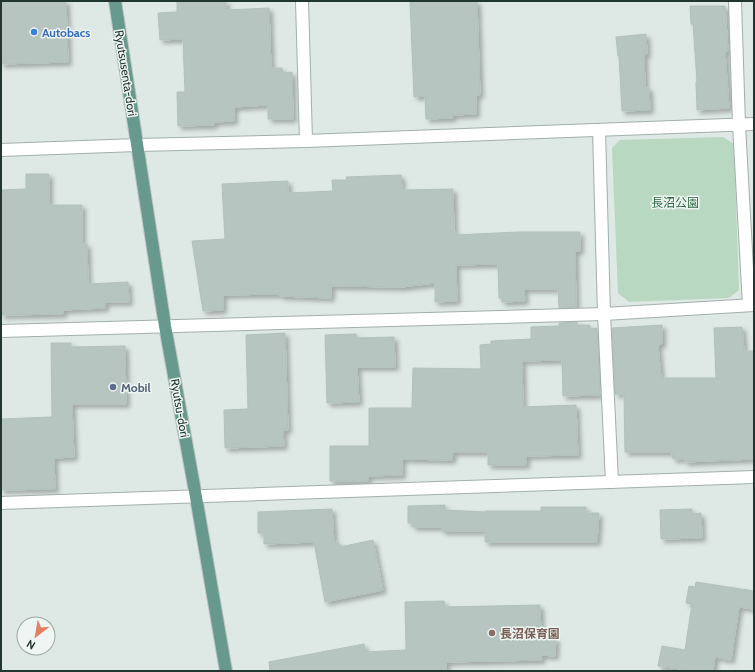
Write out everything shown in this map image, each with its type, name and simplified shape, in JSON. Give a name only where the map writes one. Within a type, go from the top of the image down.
[{"type":"main road","name":"Ryutsusenta-dori","points":[[115,1],[137,145]]},
{"type":"main road","name":"Ryutsu-dori","points":[[137,145],[165,326],[226,671]]},
{"type":"street","points":[[302,1],[306,141]]},
{"type":"street","points":[[1,330],[604,314],[752,305],[739,125],[735,1]]},
{"type":"street","points":[[1,150],[306,141],[754,124]]},
{"type":"street","points":[[599,130],[604,314],[612,482]]},
{"type":"street","points":[[1,503],[754,478]]},
{"type":"green space","name":"長沼公園","points":[[723,137],[734,144],[739,290],[729,298],[629,302],[618,293],[612,148],[620,140]]},
{"type":"building","name":"Autobacs","points":[[1,1],[66,1],[68,62],[1,64]]},
{"type":"building","points":[[177,1],[226,1],[226,10],[269,8],[271,68],[282,68],[283,73],[292,72],[293,119],[268,119],[268,105],[234,107],[234,121],[214,122],[214,125],[178,126],[177,92],[185,92],[183,39],[160,40],[158,13],[177,12]]},
{"type":"building","points":[[410,1],[477,1],[480,95],[476,95],[476,114],[452,115],[453,118],[426,119],[425,96],[414,97]]},
{"type":"building","points":[[690,6],[725,6],[728,51],[725,51],[729,108],[697,110],[697,82],[693,24],[691,24]]},
{"type":"building","points":[[646,34],[647,54],[644,54],[645,88],[649,88],[650,110],[622,111],[619,56],[616,37]]},
{"type":"building","points":[[26,174],[49,174],[49,205],[82,205],[82,244],[87,244],[88,284],[128,282],[129,302],[105,302],[105,308],[63,310],[63,314],[1,315],[1,190],[26,189]]},
{"type":"building","points":[[401,175],[402,190],[453,189],[454,232],[456,232],[456,235],[518,232],[580,232],[580,251],[575,251],[576,307],[559,308],[558,289],[524,289],[525,301],[502,302],[502,298],[499,298],[498,264],[456,265],[457,301],[435,302],[435,283],[402,287],[331,286],[331,298],[280,296],[280,294],[223,295],[223,310],[203,311],[192,241],[225,239],[222,184],[288,181],[288,193],[333,191],[332,180],[347,180],[346,177]]},
{"type":"building","points":[[577,322],[577,325],[590,325],[590,329],[597,328],[600,395],[563,396],[562,360],[522,361],[523,407],[576,405],[578,455],[526,456],[526,465],[488,465],[488,452],[453,452],[452,460],[402,459],[402,475],[368,476],[368,481],[330,481],[330,446],[369,446],[369,408],[412,408],[413,368],[481,369],[480,345],[491,344],[491,341],[531,339],[531,327],[559,326],[559,323]]},
{"type":"building","points":[[662,325],[662,344],[658,345],[661,378],[716,378],[714,328],[742,327],[744,351],[754,351],[754,459],[685,462],[685,459],[673,459],[672,452],[625,452],[624,394],[615,394],[612,328]]},
{"type":"building","points":[[285,333],[288,430],[283,430],[284,446],[225,448],[224,410],[248,409],[246,335]]},
{"type":"building","points":[[356,334],[356,338],[394,337],[395,367],[357,367],[359,402],[327,403],[325,335]]},
{"type":"building","points":[[51,343],[71,343],[71,347],[125,346],[126,404],[72,404],[74,457],[54,458],[55,489],[1,490],[1,419],[52,417]]},
{"type":"building","points":[[445,505],[445,510],[485,512],[541,511],[541,507],[586,507],[586,513],[599,513],[597,542],[485,542],[485,531],[442,531],[442,527],[413,527],[413,523],[408,523],[408,506]]},
{"type":"building","points":[[332,509],[334,543],[338,542],[340,547],[373,540],[383,590],[325,602],[314,542],[264,544],[264,533],[258,533],[258,512]]},
{"type":"building","points":[[692,509],[692,514],[701,513],[702,538],[661,539],[660,510]]},
{"type":"building","points":[[696,582],[754,591],[754,609],[739,607],[731,660],[715,657],[713,671],[695,671],[658,666],[662,646],[685,650],[692,604],[686,603],[689,586],[695,587]]},
{"type":"building","points":[[444,601],[445,607],[540,605],[541,637],[556,638],[555,656],[541,655],[542,660],[446,662],[446,671],[270,671],[269,662],[364,644],[365,652],[406,650],[405,602]]},
{"type":"place","name":"Autobacs","points":[[34,32]]},
{"type":"place","name":"Mobil","points":[[113,387]]},
{"type":"place","name":"長沼保育園","points":[[492,633]]}]
